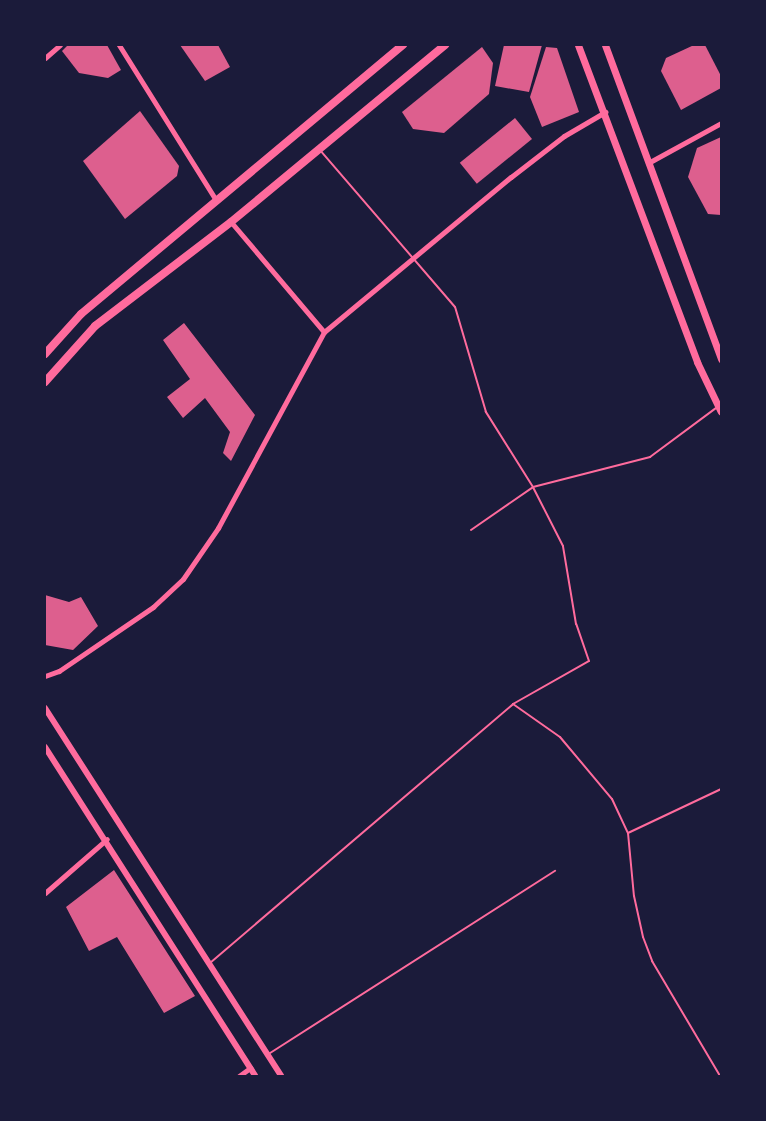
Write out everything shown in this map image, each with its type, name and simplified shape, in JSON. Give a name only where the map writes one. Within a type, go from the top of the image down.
[{"type":"highway","points":[[45,354],[81,314],[403,45]]},
{"type":"highway","points":[[45,382],[95,326],[231,222],[445,45]]},
{"type":"main road","points":[[578,45],[697,362],[719,410]]},
{"type":"main road","points":[[605,45],[721,359]]},
{"type":"main road","points":[[45,708],[281,1076]]},
{"type":"main road","points":[[45,747],[107,839],[255,1076]]},
{"type":"street","points":[[45,58],[60,45]]},
{"type":"street","points":[[119,45],[216,200]]},
{"type":"street","points":[[45,676],[59,671],[153,607],[183,579],[218,528],[324,332],[564,136],[605,112]]},
{"type":"street","points":[[648,163],[721,123]]},
{"type":"street","points":[[231,222],[324,332]]},
{"type":"street","points":[[45,893],[107,839]]},
{"type":"street","points":[[238,1076],[250,1068]]},
{"type":"lane","points":[[209,963],[513,704],[589,661],[576,624],[563,546],[533,487],[486,412],[455,307],[319,149]]},
{"type":"lane","points":[[471,530],[533,487],[650,458],[719,410]]},
{"type":"lane","points":[[513,704],[567,744],[612,799],[628,833],[634,896],[642,937],[652,961],[720,1076]]},
{"type":"lane","points":[[628,833],[721,789]]},
{"type":"lane","points":[[267,1054],[555,871]]},
{"type":"building","points":[[68,45],[107,45],[121,70],[108,78],[79,73],[62,51]]},
{"type":"building","points":[[180,45],[218,45],[230,67],[205,81]]},
{"type":"building","points":[[504,45],[542,45],[529,92],[495,86]]},
{"type":"building","points":[[694,45],[705,45],[721,76],[721,88],[681,110],[661,71],[666,58]]},
{"type":"building","points":[[482,47],[493,63],[489,94],[444,133],[413,129],[402,112]]},
{"type":"building","points":[[546,47],[557,48],[579,112],[542,127],[530,97]]},
{"type":"building","points":[[140,111],[179,166],[177,176],[125,219],[83,161]]},
{"type":"building","points":[[515,118],[532,139],[477,184],[460,163]]},
{"type":"building","points":[[721,137],[721,215],[708,214],[688,177],[697,148]]},
{"type":"building","points":[[184,323],[255,415],[231,461],[223,453],[230,432],[205,398],[183,418],[167,397],[190,379],[163,340]]},
{"type":"building","points":[[45,595],[69,602],[81,597],[98,626],[73,650],[45,645]]},
{"type":"building","points":[[114,870],[195,996],[164,1013],[117,937],[89,951],[66,907]]}]
